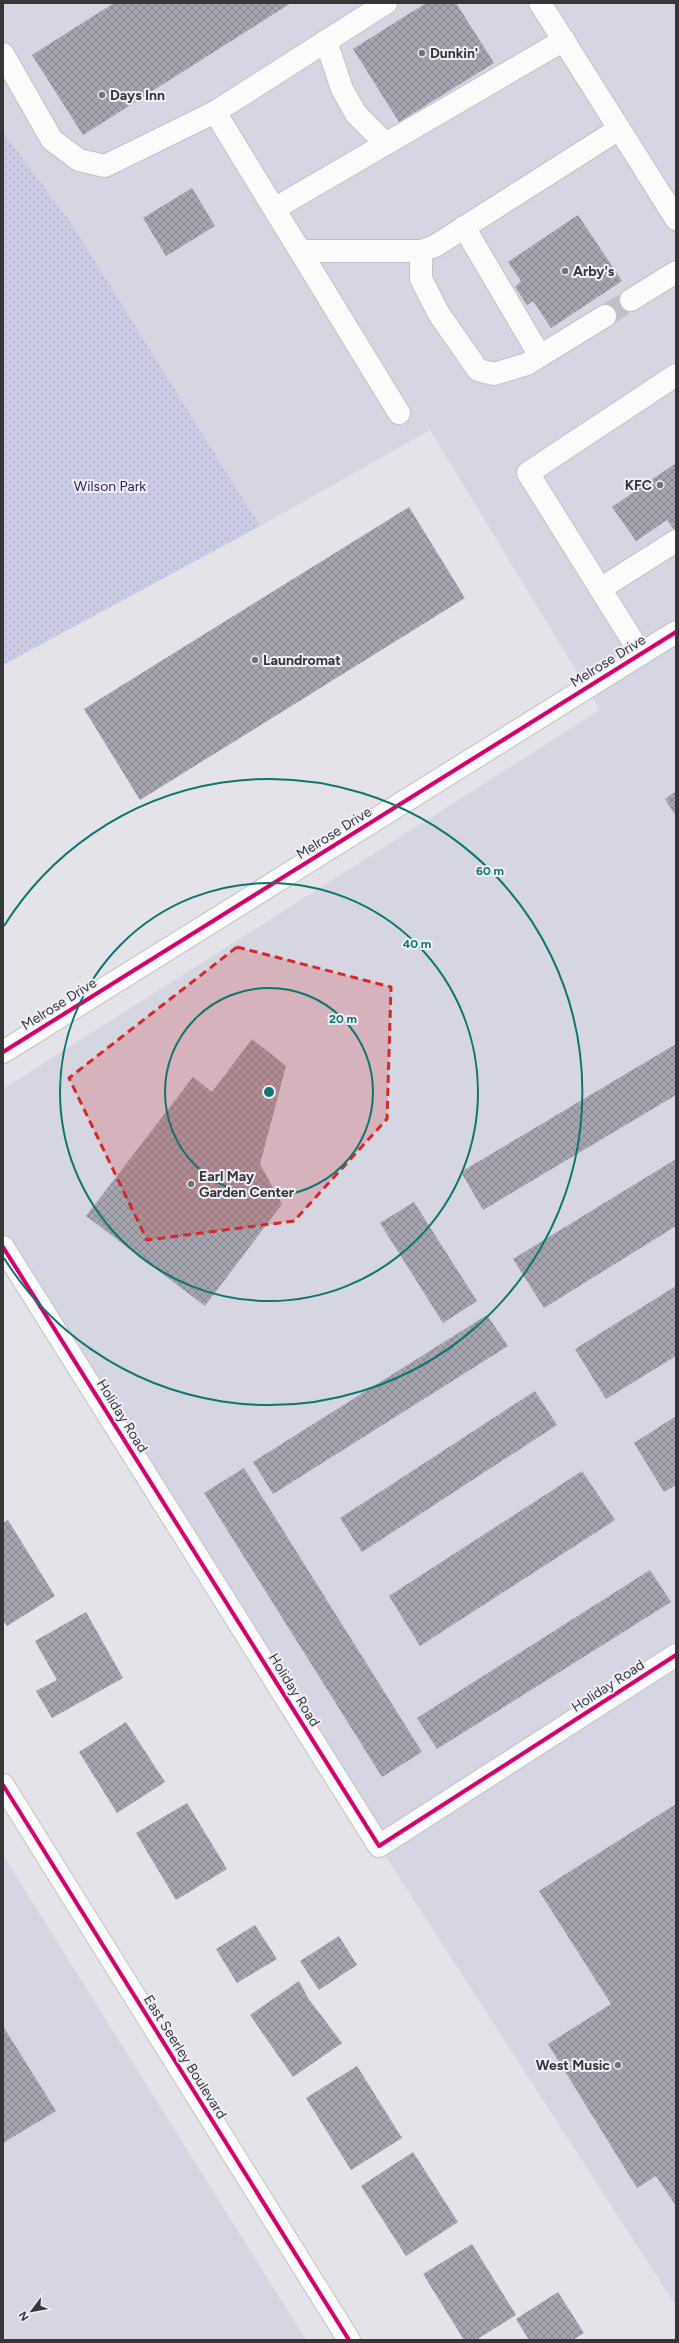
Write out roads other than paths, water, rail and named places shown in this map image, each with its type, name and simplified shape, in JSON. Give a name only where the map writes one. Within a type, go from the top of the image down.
[{"type":"street","points":[[3,54],[52,140],[79,160],[105,166],[215,112],[386,3]]},
{"type":"street","points":[[540,3],[676,219]]},
{"type":"street","points":[[274,209],[564,40]]},
{"type":"street","points":[[326,41],[342,89],[356,114],[386,144]]},
{"type":"street","points":[[215,112],[399,413]]},
{"type":"street","points":[[300,251],[421,251],[435,246],[619,129]]},
{"type":"street","points":[[464,227],[540,356]]},
{"type":"street","points":[[421,251],[421,279],[439,314],[478,370],[494,374],[527,364],[605,316]]},
{"type":"street","points":[[631,300],[676,272]]},
{"type":"street","points":[[641,654],[528,473],[676,375]]},
{"type":"street","points":[[600,589],[676,540]]},
{"type":"street","name":"Melrose Drive","points":[[3,1052],[676,632]]},
{"type":"street","name":"Holiday Road","points":[[3,1247],[379,1846],[676,1655]]},
{"type":"street","name":"East Seerley Boulevard","points":[[3,1785],[349,2340]]},
{"type":"tunnel","points":[[605,316],[631,300]]},
{"type":"place","name":"Dunkin'","points":[[422,53]]},
{"type":"place","name":"Days Inn","points":[[102,95]]},
{"type":"place","name":"Arby's","points":[[565,271]]},
{"type":"place","name":"KFC","points":[[660,485]]},
{"type":"place","name":"Laundromat","points":[[255,660]]},
{"type":"place","name":"Earl May Garden Center","points":[[191,1184]]},
{"type":"place","name":"West Music","points":[[618,2065]]},
{"type":"park label","name":"Wilson Park","points":[[110,486]]}]
